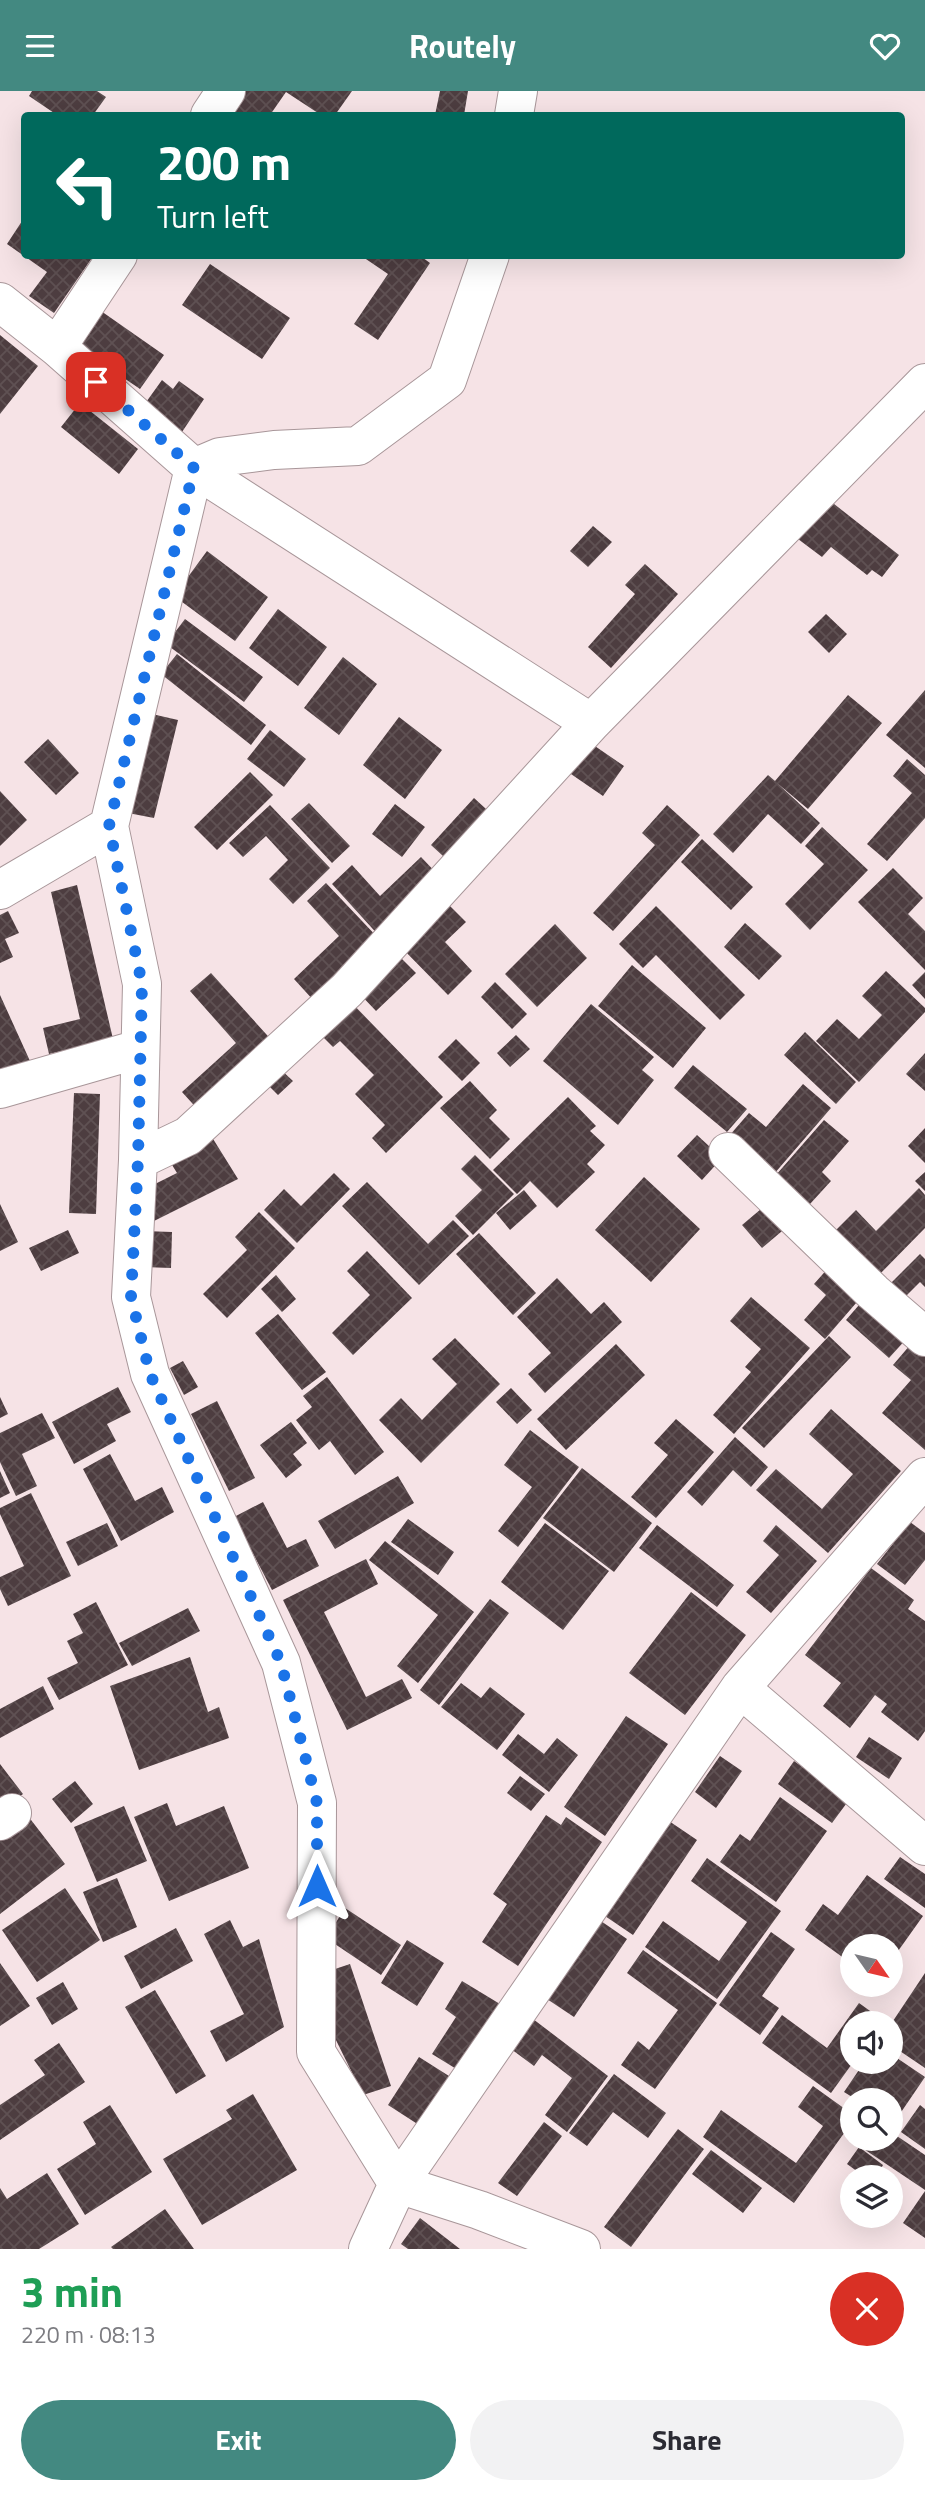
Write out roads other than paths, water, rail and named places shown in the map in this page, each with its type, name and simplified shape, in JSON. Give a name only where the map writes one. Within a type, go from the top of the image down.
[{"type":"street","points":[[212,112],[226,91]]},
{"type":"street","points":[[514,112],[518,91]]},
{"type":"street","points":[[57,347],[115,259]]},
{"type":"street","points":[[194,468],[220,457],[274,450],[358,446],[446,380],[489,259]]},
{"type":"street","points":[[0,302],[57,347],[194,468],[591,723]]},
{"type":"street","points":[[138,1160],[188,1136],[346,990],[591,723],[925,383]]},
{"type":"street","points":[[194,468],[109,826],[142,984],[138,1160],[131,1297],[150,1374],[281,1663],[317,1803],[316,2052],[398,2184],[479,2210],[581,2249]]},
{"type":"street","points":[[0,890],[109,826]]},
{"type":"street","points":[[0,1089],[139,1049]]},
{"type":"street","points":[[728,1152],[873,1292],[925,1337]]},
{"type":"street","points":[[368,2249],[398,2184],[740,1688],[925,1477]]},
{"type":"street","points":[[740,1688],[925,1846]]}]
